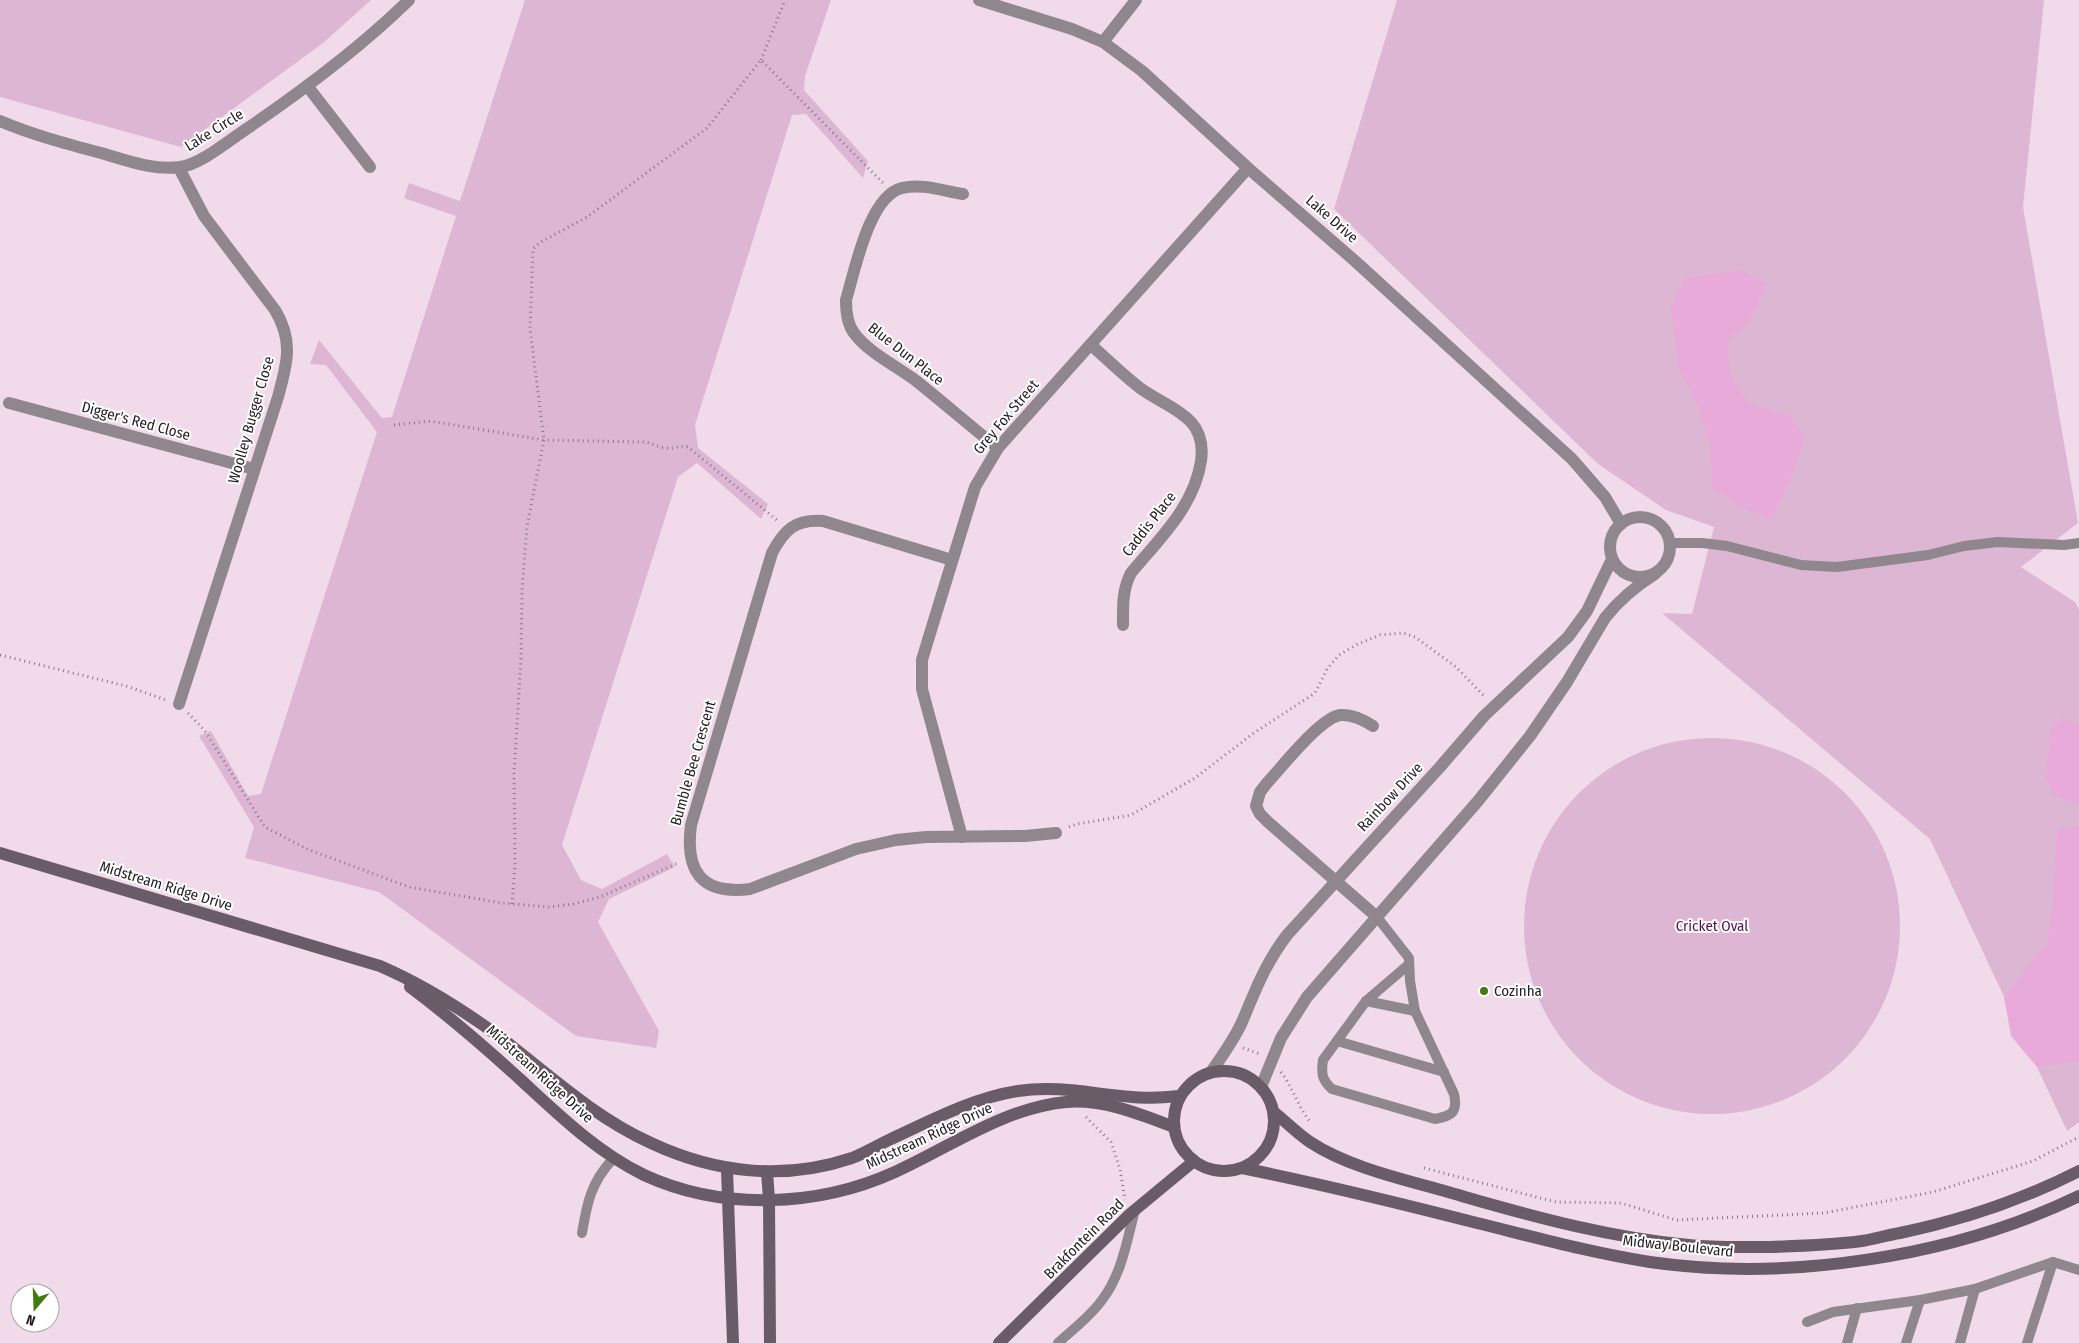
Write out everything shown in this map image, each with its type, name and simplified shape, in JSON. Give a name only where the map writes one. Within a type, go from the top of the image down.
[{"type":"street","name":"Lake Circle","points":[[0,121],[27,132],[147,165],[179,168],[190,165],[308,87],[386,22],[409,0]]},
{"type":"street","name":"Lake Drive","points":[[979,0],[1072,29],[1102,42],[1142,71],[1248,168],[1355,260],[1572,459],[1605,497],[1621,524]]},
{"type":"street","points":[[1102,42],[1136,0]]},
{"type":"street","points":[[308,87],[370,167]]},
{"type":"street","name":"Woolley Bugger Close","points":[[178,704],[285,374],[288,353],[285,331],[275,310],[204,216],[179,168]]},
{"type":"street","name":"Grey Fox Street","points":[[962,837],[922,689],[922,660],[974,487],[998,448],[1248,168]]},
{"type":"street","points":[[892,192],[902,188],[917,186],[963,194]]},
{"type":"street","name":"Blue Dun Place","points":[[892,192],[881,202],[870,223],[846,300],[848,323],[854,333],[867,346],[915,380],[998,448]]},
{"type":"street","name":"Caddis Place","points":[[1091,345],[1139,387],[1190,421],[1197,431],[1201,442],[1200,468],[1189,500],[1131,573],[1125,584],[1123,625]]},
{"type":"street","name":"Digger's Red Close","points":[[9,403],[254,469]]},
{"type":"street","points":[[1261,1087],[1272,1059],[1294,1015],[1307,997],[1478,801],[1530,736],[1555,702],[1610,612],[1639,584],[1655,574],[1663,568],[1668,559],[1670,543],[1666,530],[1650,518],[1640,516],[1621,524],[1614,531],[1610,550],[1612,559],[1618,568],[1626,574],[1635,577],[1655,574]]},
{"type":"street","points":[[788,530],[799,523],[809,520],[823,522],[952,560]]},
{"type":"street","name":"Bumble Bee Crescent","points":[[788,530],[778,541],[772,553],[690,825],[690,857],[692,865],[699,876],[712,886],[736,891],[750,889],[874,844],[910,838],[1025,836],[1056,833]]},
{"type":"street","name":"Rainbow Drive","points":[[1211,1072],[1231,1043],[1242,1023],[1260,977],[1287,935],[1494,706],[1556,648],[1578,624],[1612,559]]},
{"type":"street","points":[[1373,726],[1357,718],[1340,715],[1321,724],[1267,783],[1256,806],[1260,814],[1377,917]]},
{"type":"street","name":"Midstream Ridge Drive","points":[[0,853],[380,966],[416,983],[472,1018],[614,1124],[650,1143],[683,1157],[727,1169],[767,1172],[794,1171],[852,1158],[961,1107],[1017,1091],[1052,1088],[1132,1097],[1180,1096]]},
{"type":"street","name":"Midstream Ridge Drive","points":[[380,966],[473,1036],[578,1132],[613,1159],[646,1176],[677,1187],[727,1198],[769,1199],[820,1196],[852,1188],[894,1172],[995,1122],[1047,1105],[1067,1102],[1102,1104],[1174,1126]]},
{"type":"street","points":[[1194,1161],[1182,1148],[1174,1126],[1175,1110],[1180,1096],[1196,1079],[1211,1072]]},
{"type":"street","name":"Midway Boulevard","points":[[1211,1072],[1238,1072],[1255,1081],[1270,1098],[1274,1112],[1310,1142],[1340,1158],[1390,1175],[1557,1221],[1637,1239],[1690,1246],[1779,1246],[1864,1241],[1935,1226],[1980,1213],[2016,1201],[2079,1171]]},
{"type":"street","points":[[1242,1168],[1257,1159],[1268,1146],[1274,1129],[1274,1112]]},
{"type":"street","name":"Midway Boulevard","points":[[1194,1161],[1217,1170],[1230,1171],[1242,1168],[1326,1185],[1580,1248],[1651,1262],[1743,1269],[1824,1266],[1879,1258],[1946,1244],[2014,1224],[2079,1196]]},
{"type":"street","name":"Brakfontein Road","points":[[999,1343],[1131,1214],[1194,1161]]},
{"type":"street","points":[[727,1169],[733,1343]]},
{"type":"street","points":[[767,1172],[769,1199],[770,1343]]},
{"type":"lane","points":[[1670,543],[1702,543],[1727,546],[1801,565],[1837,567],[1928,556],[1964,546],[1998,542],[2064,545],[2079,543]]},
{"type":"lane","points":[[1377,917],[1409,958],[1408,965],[1415,1012],[1454,1094],[1456,1103],[1454,1112],[1435,1119],[1332,1088],[1323,1081],[1321,1071],[1323,1060],[1366,1000],[1408,965]]},
{"type":"lane","points":[[1366,1000],[1415,1012]]},
{"type":"lane","points":[[1337,1041],[1444,1072]]},
{"type":"lane","points":[[582,1234],[591,1190],[601,1172],[613,1159]]},
{"type":"lane","points":[[1058,1343],[1102,1300],[1113,1283],[1120,1266],[1131,1214]]},
{"type":"lane","points":[[1807,1322],[1833,1312],[1920,1300],[1975,1289],[2053,1262],[2079,1270]]},
{"type":"lane","points":[[2027,1343],[2053,1262]]},
{"type":"lane","points":[[1960,1343],[1975,1289]]},
{"type":"lane","points":[[1906,1343],[1920,1300]]},
{"type":"lane","points":[[1847,1343],[1857,1308]]},
{"type":"path","points":[[512,904],[515,866],[514,772],[521,659],[523,582],[527,526],[544,440],[530,328],[533,249],[538,242],[587,217],[707,128],[761,60],[785,0]]},
{"type":"path","points":[[761,60],[892,192]]},
{"type":"path","points":[[394,425],[430,421],[544,440],[645,442],[654,443],[666,449],[679,446],[688,448],[788,530]]},
{"type":"path","points":[[1056,833],[1077,824],[1131,815],[1195,778],[1254,733],[1315,693],[1327,669],[1339,655],[1358,644],[1380,635],[1403,633],[1415,637],[1456,667],[1494,706]]},
{"type":"path","points":[[0,655],[126,686],[178,704],[205,730],[265,827],[307,849],[409,887],[512,904],[549,907],[573,904],[600,897],[690,857]]},
{"type":"path","points":[[1231,1043],[1272,1059],[1288,1082],[1304,1114],[1313,1125]]},
{"type":"path","points":[[1067,1102],[1111,1142],[1131,1214]]},
{"type":"path","points":[[1421,1167],[1556,1202],[1621,1203],[1676,1220],[1814,1214],[1933,1192],[2033,1161],[2079,1137]]},
{"type":"green space","points":[[0,0],[371,0],[323,43],[181,147],[0,97]]},
{"type":"green space","points":[[525,0],[831,0],[805,76],[804,90],[868,161],[863,178],[806,114],[792,115],[695,425],[698,448],[768,504],[761,519],[697,463],[678,477],[562,845],[581,880],[602,889],[667,854],[675,867],[609,899],[598,922],[659,1031],[656,1048],[576,1036],[379,892],[245,858],[254,827],[199,736],[211,731],[248,796],[261,794],[377,432],[326,365],[310,364],[319,340],[382,418],[392,417],[456,216],[404,198],[409,183],[460,201]]},
{"type":"green space","points":[[1397,0],[2044,0],[2023,207],[2078,523],[2021,567],[2075,602],[2079,610],[2079,1122],[2067,1131],[1930,839],[1662,613],[1692,614],[1714,527],[1666,510],[1598,464],[1334,209]]},
{"type":"green space","name":"Cricket Oval","points":[[1712,738],[1749,742],[1784,752],[1816,770],[1845,793],[1868,822],[1886,854],[1896,889],[1900,926],[1896,963],[1886,998],[1868,1030],[1845,1059],[1816,1082],[1784,1100],[1749,1110],[1712,1114],[1675,1110],[1640,1100],[1608,1082],[1579,1059],[1556,1030],[1538,998],[1528,963],[1524,926],[1528,889],[1538,854],[1556,822],[1579,793],[1608,770],[1640,752],[1675,742]]},
{"type":"shaded area","points":[[1741,270],[1766,284],[1753,316],[1728,340],[1729,373],[1749,404],[1789,415],[1805,437],[1791,477],[1772,519],[1743,509],[1712,486],[1711,447],[1697,403],[1679,369],[1671,306],[1685,278]]},
{"type":"shaded area","points":[[2062,718],[2079,725],[2079,803],[2073,804],[2054,795],[2046,778],[2050,731]]},
{"type":"shaded area","points":[[2079,826],[2079,1061],[2037,1067],[2011,1036],[2004,997],[2048,942],[2053,900],[2057,830]]},
{"type":"place","name":"Cozinha","points":[[1484,991]]}]
